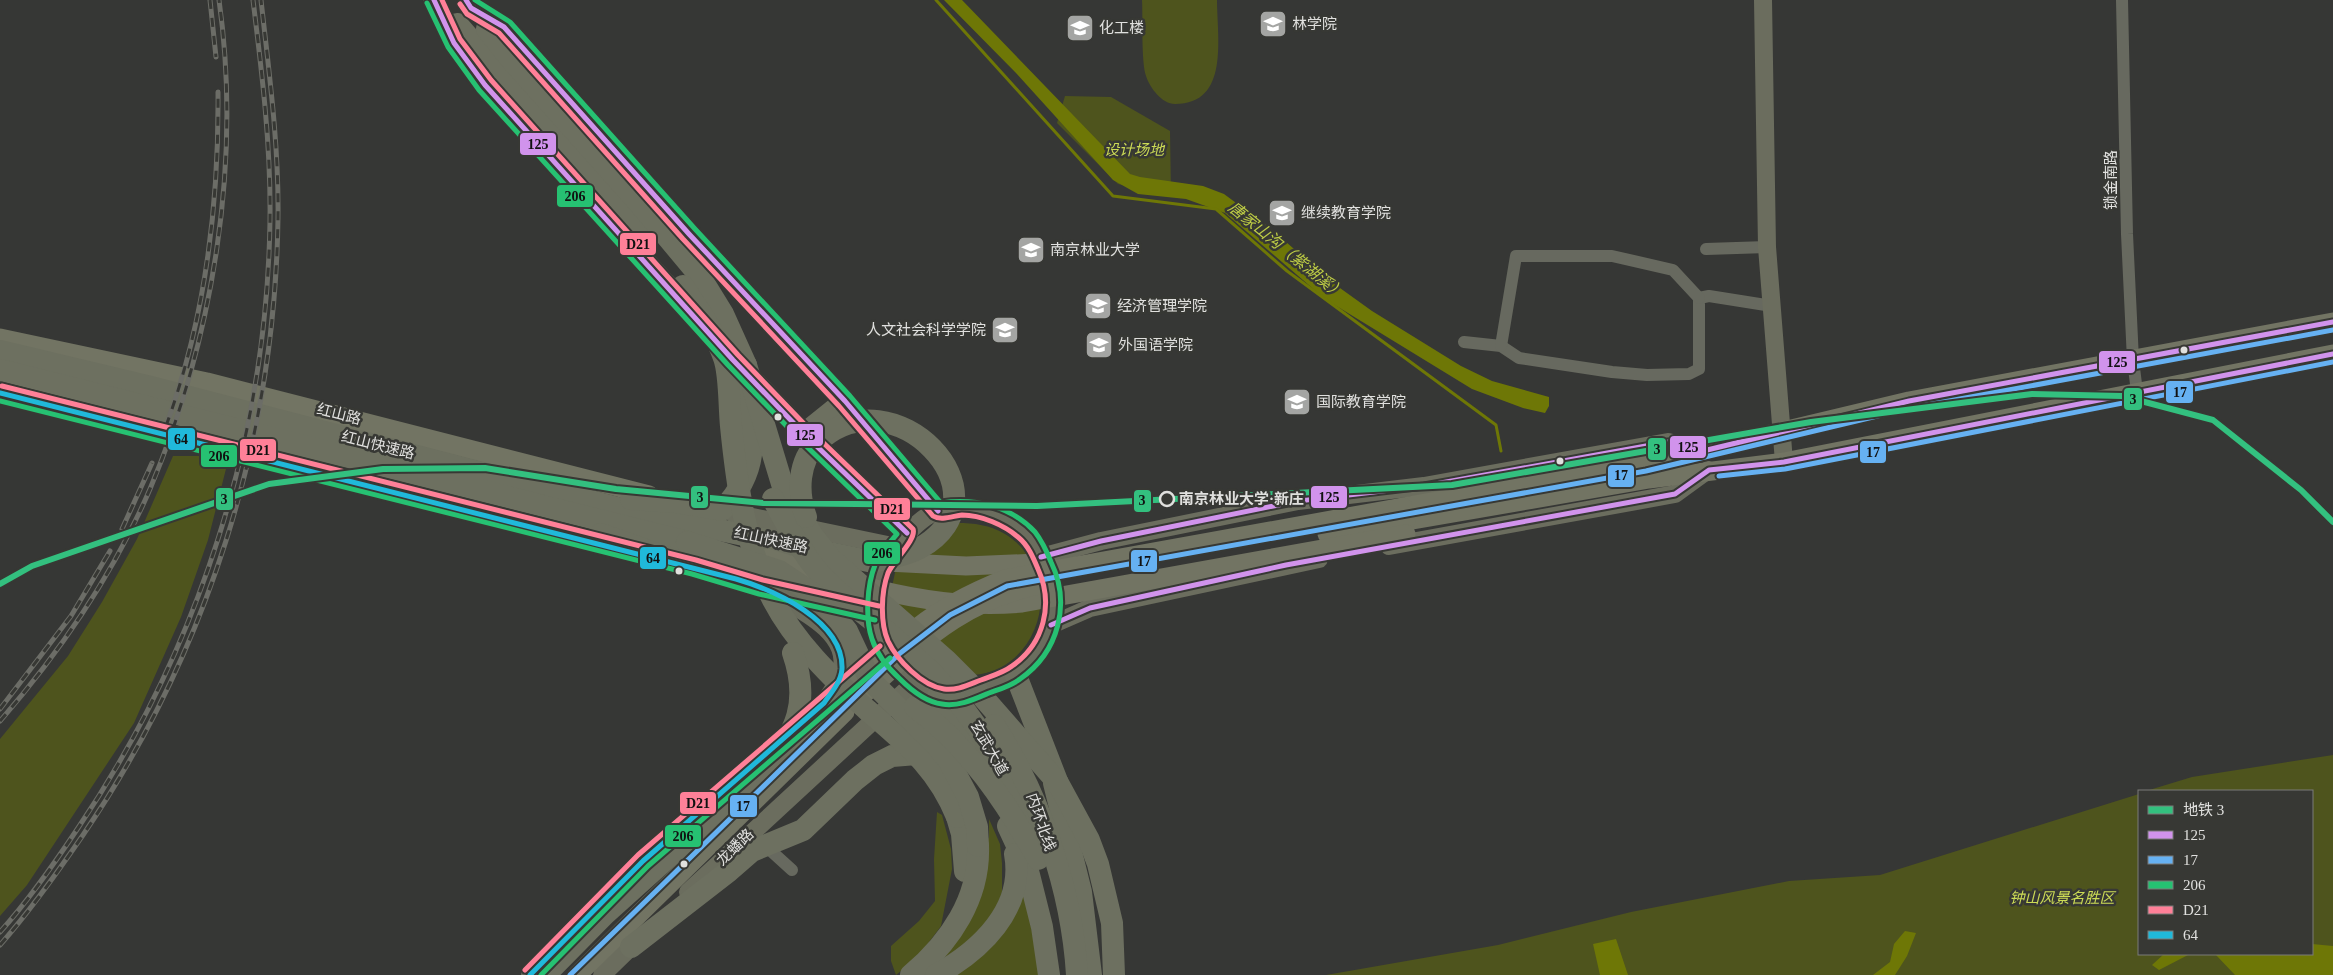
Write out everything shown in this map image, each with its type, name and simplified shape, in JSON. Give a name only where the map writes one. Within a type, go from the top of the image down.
[{"type":"highway","points":[[435,0],[505,66],[639,203],[699,275],[711,293],[746,365],[783,487],[812,534],[832,559],[981,694],[1058,783],[1093,850],[1104,884],[1112,923],[1114,975]]},
{"type":"highway","points":[[435,0],[454,43],[485,84],[729,360],[804,434],[902,540]]},
{"type":"highway","points":[[449,474],[638,501],[675,502],[722,510],[735,497],[747,478],[752,445],[750,416],[729,360],[706,321],[683,286],[607,195],[505,66],[469,4]]},
{"type":"highway","points":[[469,4],[504,27],[689,234],[845,401],[938,510]]},
{"type":"highway","name":"红山快速路","points":[[0,351],[151,387],[449,474]]},
{"type":"highway","points":[[545,975],[605,914],[764,771],[784,746],[799,712],[802,700],[800,674],[768,595],[745,522],[735,469],[729,360]]},
{"type":"highway","name":"玄武大道","points":[[729,360],[744,405],[759,464],[790,532],[813,565],[833,587],[939,678],[957,698],[986,739],[1000,765],[1022,813],[1038,859]]},
{"type":"highway","name":"红山快速路","points":[[0,370],[449,474],[620,516],[873,562]]},
{"type":"highway","points":[[804,434],[845,401]]},
{"type":"highway","points":[[812,534],[801,494],[803,468],[809,452],[822,438],[844,425],[870,420],[898,426],[929,443],[942,457],[951,476],[953,502],[950,516],[938,534],[921,548],[904,555],[873,562]]},
{"type":"highway","points":[[449,474],[533,515],[617,538],[694,567]]},
{"type":"highway","name":"红山快速路","points":[[620,516],[687,542],[779,570],[812,591],[840,620],[870,680],[937,746],[952,766],[973,811],[972,850]]},
{"type":"highway","points":[[768,595],[824,669],[910,746],[931,770],[952,805],[962,834],[979,861],[974,888],[966,908],[933,956],[911,975]]},
{"type":"highway","name":"内环北线","points":[[947,662],[984,709],[1017,761],[1044,824],[1067,902],[1077,975]]},
{"type":"highway","points":[[1015,673],[1046,750],[1095,888],[1102,925],[1104,975]]},
{"type":"highway","points":[[870,680],[890,688],[922,712],[950,736],[984,773],[1027,867],[1042,927],[1049,975]]},
{"type":"highway","points":[[938,696],[1038,859]]},
{"type":"highway","points":[[1046,750],[1081,892],[1091,975]]},
{"type":"highway","points":[[632,947],[752,851],[803,830],[855,780],[882,760],[912,753],[959,755],[971,759],[984,773]]},
{"type":"highway","points":[[936,975],[968,956],[982,944],[1009,905],[1017,867],[1012,836]]},
{"type":"highway","name":"内环北线","points":[[1038,859],[1047,885],[1062,975]]},
{"type":"main road","points":[[1763,0],[1768,247],[1780,431],[1784,462]]},
{"type":"main road","name":"龙蟠路","points":[[577,975],[845,712],[914,647],[943,625],[993,599],[1032,586],[1660,469],[1703,451],[1909,401],[2333,322]]},
{"type":"main road","name":"红山路","points":[[0,338],[216,384],[675,502]]},
{"type":"main road","name":"龙蟠路","points":[[559,975],[918,626],[945,608],[980,589],[1006,579],[1660,469],[1709,470],[1784,462],[2333,354]]},
{"type":"main road","points":[[0,393],[694,567],[768,595],[823,625],[833,637],[842,654],[842,670],[837,684],[824,703]]},
{"type":"main road","points":[[1040,556],[1101,541],[1298,501],[1424,486],[1668,442],[1703,451]]},
{"type":"main road","points":[[1051,624],[1090,608],[1286,565],[1675,494],[1709,470]]},
{"type":"main road","points":[[873,562],[966,566],[1091,558],[1400,500],[1424,486]]},
{"type":"main road","points":[[967,508],[1001,518],[1022,529],[1034,542],[1053,588],[1054,608],[1051,624],[1043,644],[1030,661],[1015,673],[965,695],[938,696],[915,682],[885,652],[877,633],[876,613],[880,573],[902,540],[919,521],[938,510],[967,508]]},
{"type":"main road","points":[[722,510],[902,540]]},
{"type":"main road","points":[[687,542],[740,550],[878,590],[942,600],[1001,605],[1072,596],[1406,534],[1427,538]]},
{"type":"main road","points":[[768,595],[876,613]]},
{"type":"main road","points":[[530,975],[643,861],[885,652]]},
{"type":"main road","name":"龙蟠路","points":[[602,975],[742,840],[915,682]]},
{"type":"street","name":"锁金南路","points":[[2122,0],[2127,234],[2136,392]]},
{"type":"street","points":[[1706,248],[1768,247]]},
{"type":"street","points":[[1464,342],[1501,346],[1519,358],[1612,372],[1647,375],[1689,374],[1698,369],[1699,298],[1673,270],[1612,256],[1516,256],[1501,346]]},
{"type":"street","points":[[1699,298],[1709,296],[1772,306]]},
{"type":"street","points":[[770,850],[792,870]]},
{"type":"green space","points":[[1142,0],[1217,0],[1217,66],[1212,81],[1205,93],[1193,101],[1170,103],[1157,94],[1148,81],[1143,60]]},
{"type":"green space","name":"设计场地","points":[[1065,96],[1111,97],[1170,131],[1171,196],[1118,184],[1057,123]]},
{"type":"green space","points":[[173,456],[205,456],[228,461],[208,540],[181,617],[134,723],[27,885],[0,916],[0,739],[68,656],[102,602],[137,539]]},
{"type":"green space","points":[[957,523],[976,524],[994,528],[1021,547],[1033,563],[1039,582],[1041,601],[1038,620],[1030,638],[1018,654],[1002,667],[991,672],[957,676],[890,596],[896,568]]},
{"type":"green space","name":"钟山风景名胜区","points":[[2333,755],[2333,975],[1326,975],[1498,945],[1631,912],[1789,881],[1880,875],[2138,794],[2138,955],[2313,955],[2313,790],[2149,790],[2192,777]]},
{"type":"green space","points":[[937,812],[942,815],[951,849],[952,869],[941,926],[918,957],[896,975],[891,961],[891,946],[919,921],[935,901],[934,859]]},
{"type":"green space","points":[[989,819],[1000,844],[1002,892],[998,904],[976,938],[926,969],[989,837]]},
{"type":"green space","points":[[1024,892],[1041,975],[955,975]]},
{"type":"water","points":[[944,0],[962,0],[1130,174],[1203,186],[1224,194],[1270,228],[1333,283],[1372,311],[1461,366],[1492,381],[1549,397],[1549,406],[1545,413],[1523,408],[1472,389],[1325,299],[1225,213],[1186,199],[1138,194],[1113,180],[1016,73]]},
{"type":"water","points":[[1905,931],[1916,933],[1907,956],[1895,975],[1873,975],[1890,962],[1894,944]]},
{"type":"water","points":[[1616,939],[1628,975],[1600,975],[1593,944]]},
{"type":"water","points":[[2313,944],[2333,946],[2333,975],[2235,975],[2216,955],[2313,955]]},
{"type":"water","points":[[2163,955],[2188,955],[2159,970],[2152,965]]},
{"type":"waterway","name":"唐家山沟（紫湖溪）","points":[[936,0],[1113,196],[1216,209],[1287,271],[1496,425],[1501,451]]},
{"type":"railway","points":[[210,0],[216,57]]},
{"type":"railway","points":[[0,721],[44,667],[84,611],[120,551],[150,489],[172,432],[191,372],[206,311],[217,249],[224,186],[227,124],[225,61],[219,0]]},
{"type":"railway","points":[[0,932],[41,882],[78,828],[121,759],[159,688],[191,614],[218,538],[240,461],[256,381],[266,301],[270,220],[263,82],[253,0]]},
{"type":"railway","points":[[0,945],[22,919],[83,835],[127,765],[165,693],[198,618],[226,541],[248,462],[264,382],[274,300],[278,218],[275,136],[261,0]]},
{"type":"railway","points":[[166,426],[191,345],[207,261],[216,177],[218,92]]},
{"type":"railway","points":[[122,529],[152,463]]},
{"type":"railway","points":[[0,709],[71,616],[110,551]]},
{"type":"metro line","name":"3","points":[[0,584],[32,566],[269,484],[383,469],[485,468],[616,489],[763,503],[1037,506],[1452,485],[1811,422],[2032,394],[2122,396],[2213,420],[2301,490],[2333,522]]},
{"type":"transit line","name":"125","points":[[434,0],[454,43],[485,85],[733,360],[804,434],[907,533]]},
{"type":"transit line","name":"D21","points":[[442,0],[460,39],[491,80],[738,355],[809,429],[913,529],[908,544],[888,573],[883,598],[885,634],[897,656],[904,664],[927,683],[944,689],[954,689],[1001,672],[1023,657],[1039,635],[1045,609],[1043,582],[1025,544],[1006,528],[984,519],[969,515],[943,518],[933,516],[839,406],[683,239],[499,33],[467,14],[460,4]]},
{"type":"transit line","name":"125","points":[[466,0],[471,8],[504,27],[689,234],[845,401],[938,511]]},
{"type":"transit line","name":"206","points":[[427,3],[448,47],[479,90],[728,365],[799,439],[897,534],[885,548],[875,565],[870,582],[868,602],[868,622],[872,639],[887,666],[919,695],[930,701],[948,705],[972,700],[1020,679],[1044,655],[1058,626],[1060,610],[1057,578],[1046,550],[1035,532],[1015,516],[992,506],[967,502],[941,503],[850,396],[695,229],[510,22],[475,0]]},
{"type":"transit line","name":"125","points":[[1041,557],[1101,541],[1298,501],[1424,486],[1668,442],[1703,451],[1909,401],[2333,322]]},
{"type":"transit line","name":"17","points":[[570,975],[899,654],[950,615],[1007,586],[1646,471],[1911,408],[2333,330]]},
{"type":"transit line","name":"125","points":[[1051,625],[1090,608],[1286,565],[1675,494],[1709,470],[1784,462],[2333,354]]},
{"type":"transit line","name":"17","points":[[1719,476],[1785,469],[2333,362]]},
{"type":"transit line","name":"D21","points":[[2,386],[696,560],[763,580],[879,606]]},
{"type":"transit line","name":"64","points":[[0,393],[736,579],[769,591],[804,610],[832,636],[840,652],[842,669],[838,683],[824,703],[643,861],[530,975]]},
{"type":"transit line","name":"206","points":[[0,401],[692,574],[759,594],[875,620]]},
{"type":"transit line","name":"D21","points":[[525,970],[638,855],[880,646]]},
{"type":"transit line","name":"206","points":[[541,975],[648,866],[890,658]]},
{"type":"place","name":"林学院","points":[[1273,24]]},
{"type":"place","name":"化工楼","points":[[1080,28]]},
{"type":"place","name":"继续教育学院","points":[[1282,213]]},
{"type":"place","name":"南京林业大学","points":[[1031,250]]},
{"type":"place","name":"经济管理学院","points":[[1098,306]]},
{"type":"place","name":"人文社会科学学院","points":[[1005,330]]},
{"type":"place","name":"外国语学院","points":[[1099,345]]},
{"type":"place","name":"国际教育学院","points":[[1297,402]]},
{"type":"place","name":"南京林业大学·新庄","points":[[1167,499]]}]
